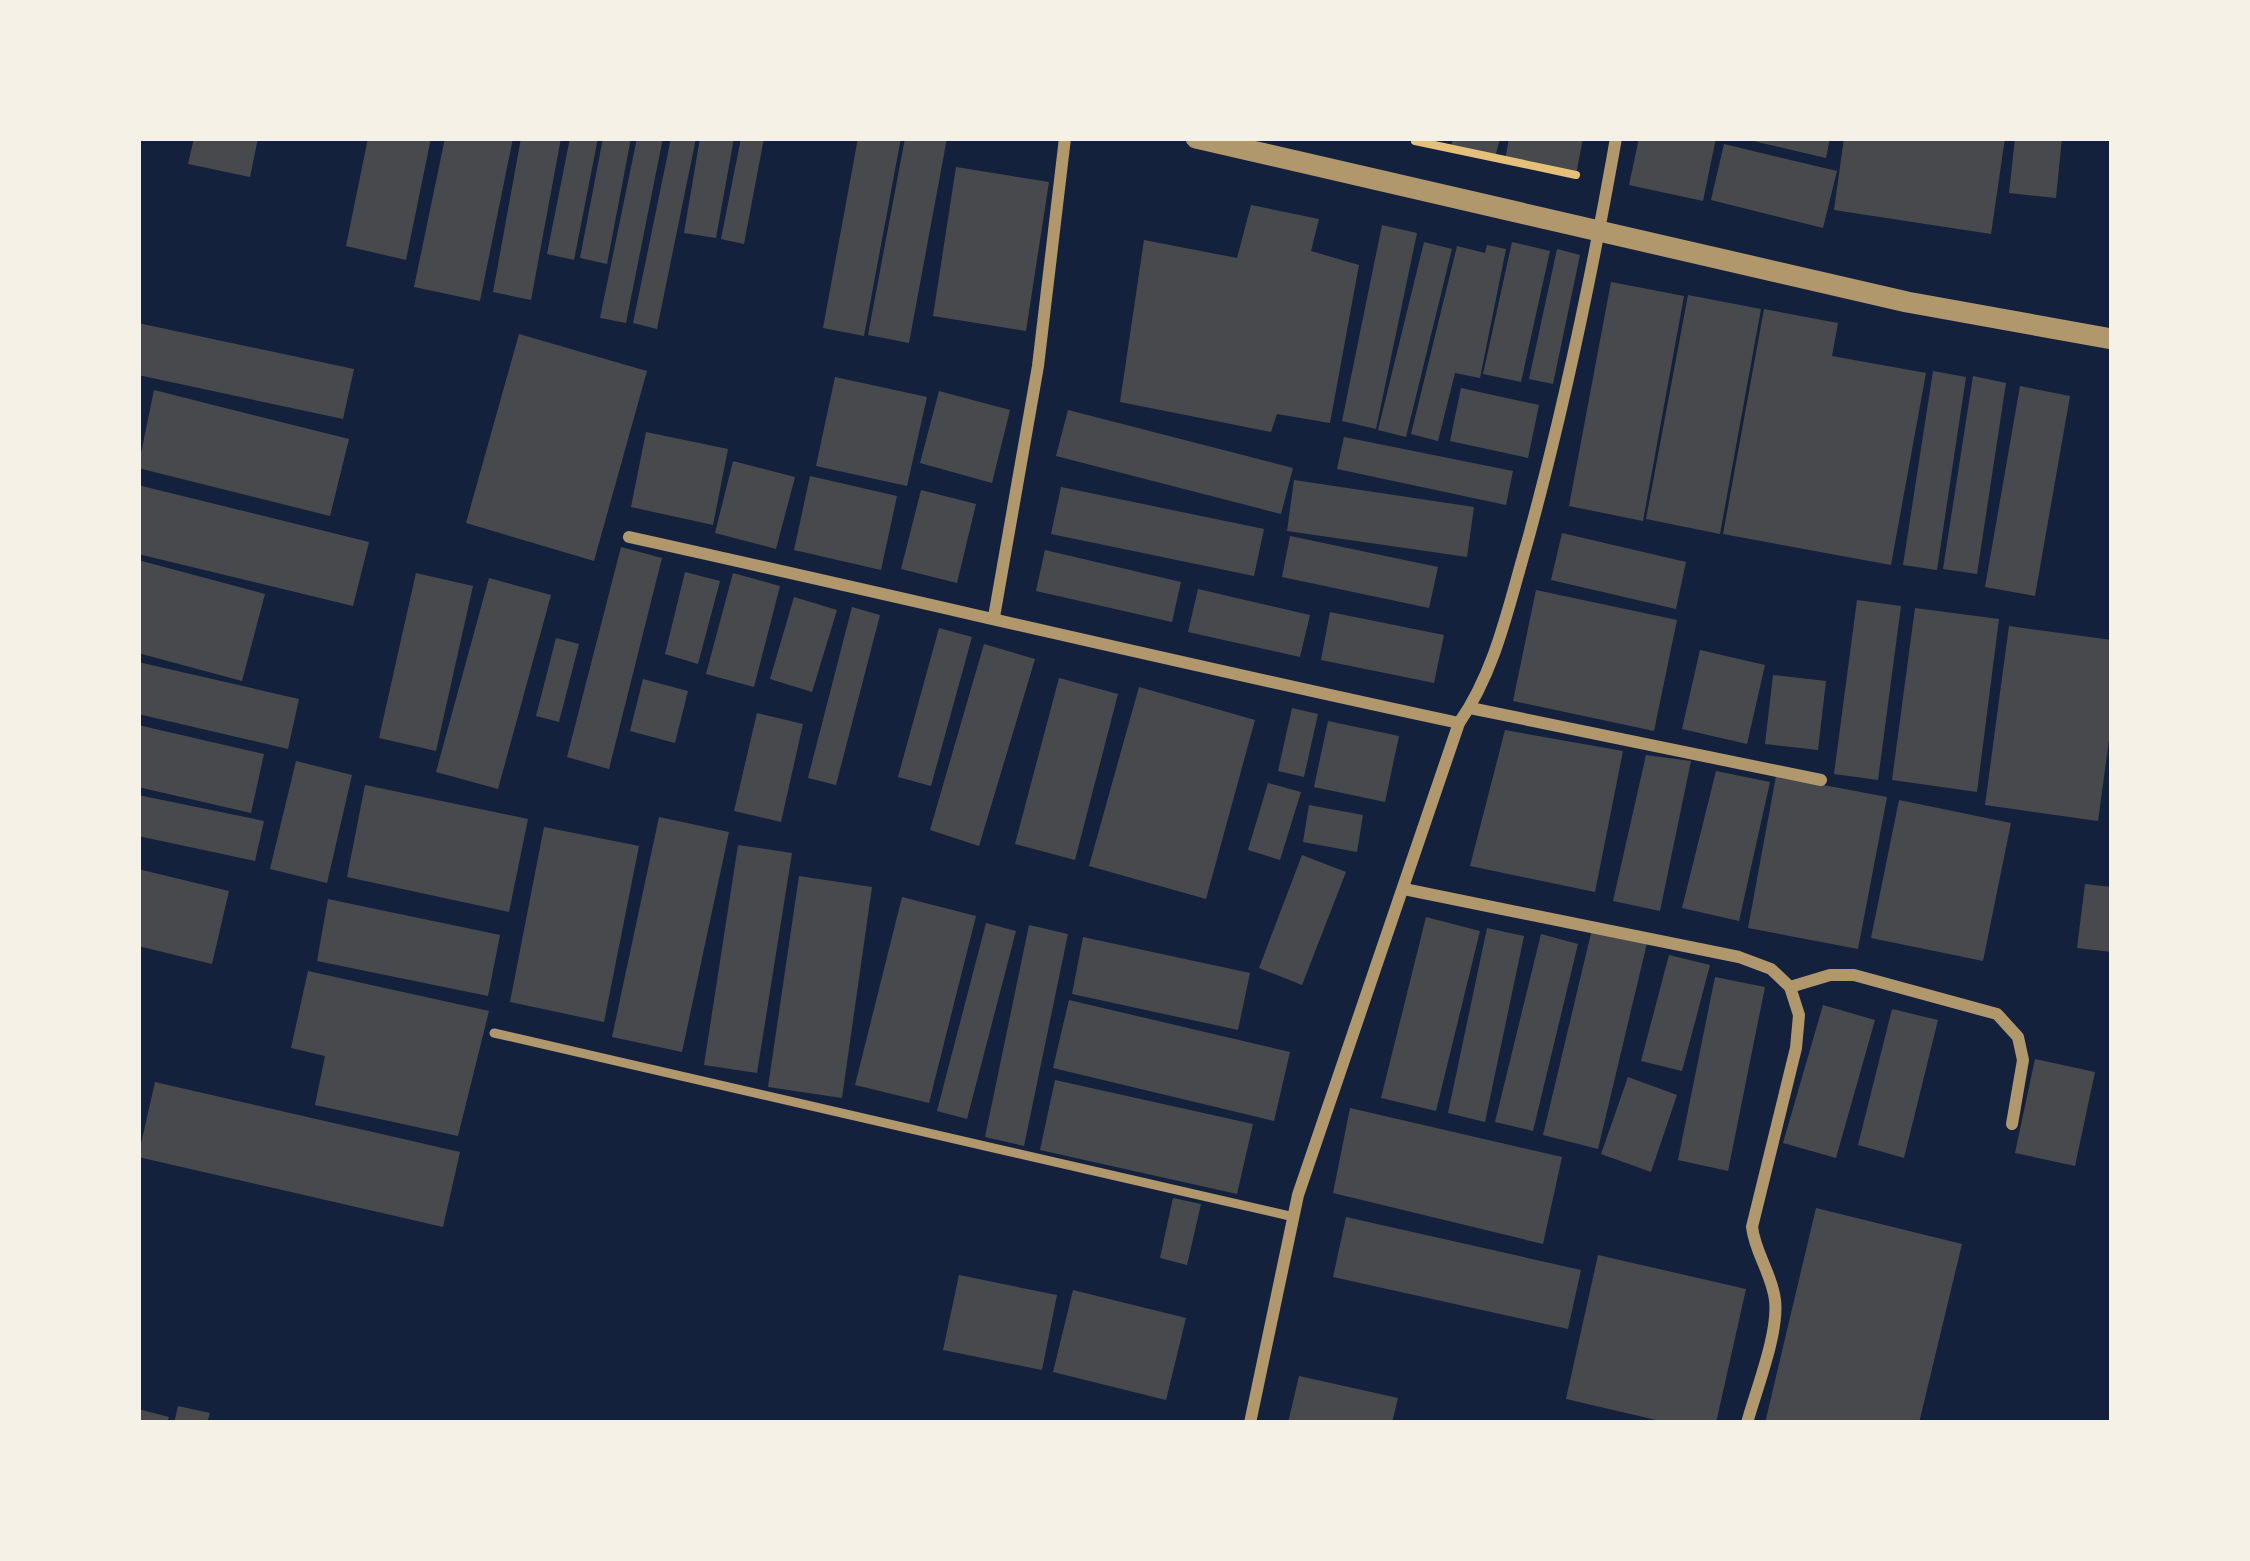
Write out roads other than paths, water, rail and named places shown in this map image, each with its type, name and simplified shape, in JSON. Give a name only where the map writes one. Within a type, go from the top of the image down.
[{"type":"street","points":[[994,617],[1038,366],[1065,138]]},
{"type":"street","points":[[1196,138],[1907,302],[2112,339]]},
{"type":"street","points":[[1250,1423],[1294,1216],[1339,1070],[1459,723],[1491,664],[1548,466],[1616,138]]},
{"type":"street","points":[[629,537],[1459,723]]},
{"type":"street","points":[[1470,708],[1821,780]]},
{"type":"street","points":[[1404,889],[1739,957],[1771,969],[1790,987],[1799,1015],[1796,1048],[1752,1227],[1754,1249],[1775,1300],[1747,1423]]},
{"type":"street","points":[[1790,987],[1830,975],[1853,975],[1997,1014],[2018,1037],[2023,1060],[2012,1124]]},
{"type":"lane","points":[[494,1033],[1294,1216]]}]
